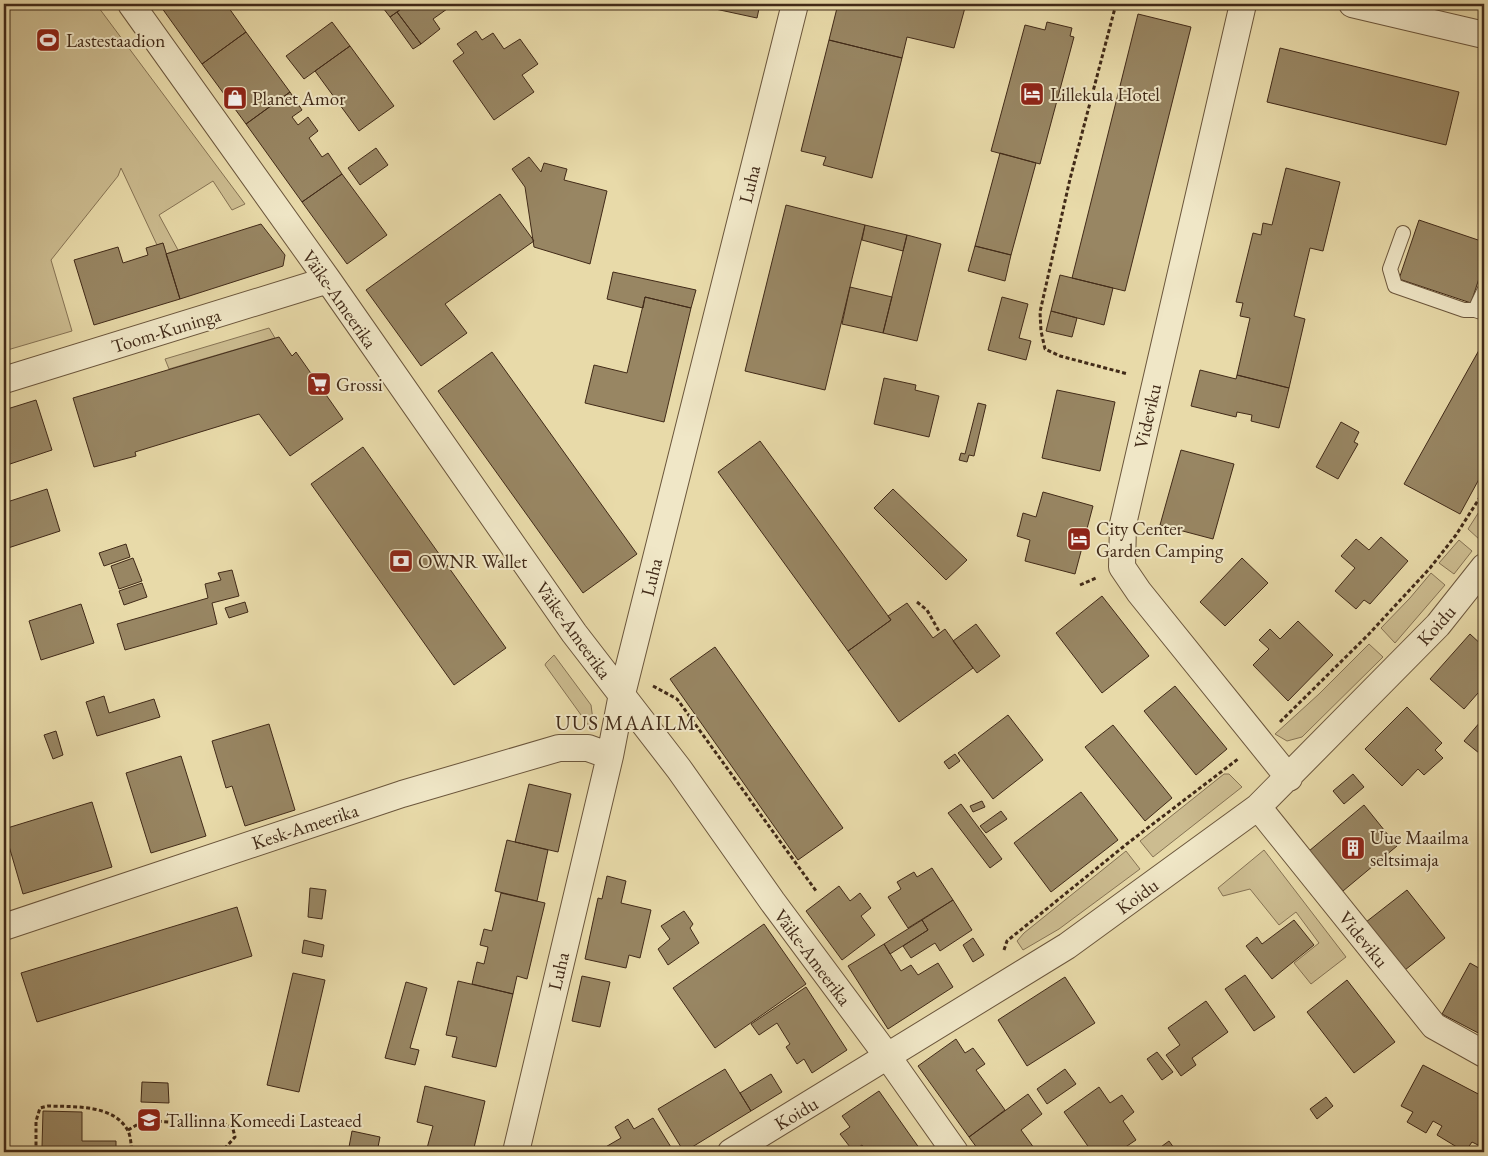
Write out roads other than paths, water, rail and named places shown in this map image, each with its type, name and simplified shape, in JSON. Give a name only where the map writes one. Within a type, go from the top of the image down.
[{"type":"street","name":"Väike-Ameerika","points":[[131,4],[328,280],[574,633],[679,769],[772,901],[888,1057],[955,1152]]},
{"type":"street","name":"Luha","points":[[516,1152],[610,756],[622,694],[795,4]]},
{"type":"street","name":"Videviku","points":[[1242,4],[1123,524],[1122,567],[1139,592],[1289,778]]},
{"type":"street","points":[[1352,4],[1484,35]]},
{"type":"street","name":"Toom-Kuninga","points":[[4,380],[328,280]]},
{"type":"street","name":"Koidu","points":[[731,1152],[1067,946],[1258,807],[1289,778],[1438,625],[1484,567]]},
{"type":"street","name":"Kesk-Ameerika","points":[[4,927],[402,794],[559,748],[588,748],[610,756]]},
{"type":"street","name":"Videviku","points":[[1258,807],[1434,1026],[1484,1054]]},
{"type":"lane","points":[[1403,233],[1390,269],[1395,286],[1464,310],[1480,312],[1484,291]]},
{"type":"place","name":"Lastestaadion","points":[[48,40]]},
{"type":"place","name":"Lillekula Hotel","points":[[1032,94]]},
{"type":"place","name":"Planet Amor","points":[[235,98]]},
{"type":"place","name":"Grossi","points":[[319,384]]},
{"type":"place","name":"City Center Garden Camping","points":[[1079,539]]},
{"type":"place","name":"OWNR Wallet","points":[[401,561]]},
{"type":"place","name":"Uue Maailma seltsimaja","points":[[1353,848]]},
{"type":"place","name":"Tallinna Komeedi Lasteaed","points":[[149,1120]]},
{"type":"district","name":"UUS MAAILM","points":[[626,723]]}]
